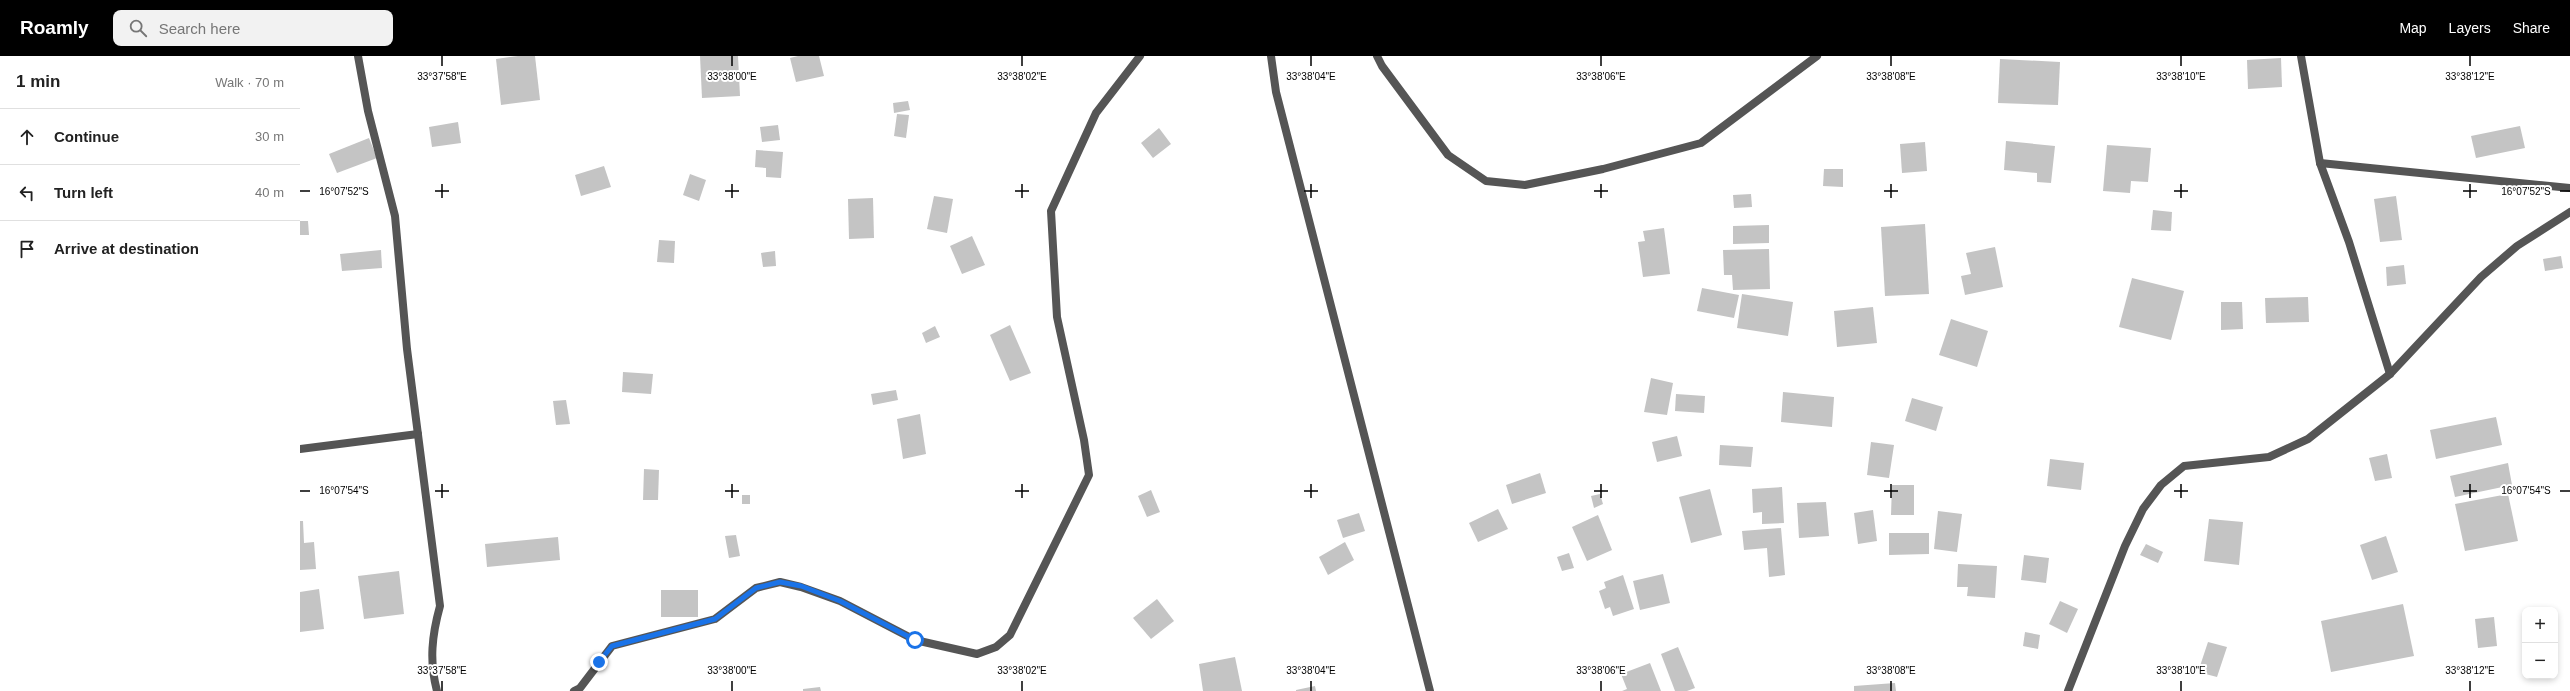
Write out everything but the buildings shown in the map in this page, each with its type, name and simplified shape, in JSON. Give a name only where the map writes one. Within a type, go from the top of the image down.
[{"type":"street","points":[[358,56],[368,111],[395,216],[407,349],[440,606],[432,635],[432,671],[437,691]]},
{"type":"street","points":[[574,691],[580,688],[612,646],[715,619],[756,588],[780,582],[801,586],[840,601],[923,642],[977,654],[996,648],[1010,634],[1088,475],[1084,440],[1057,317],[1051,211],[1096,113],[1140,56]]},
{"type":"street","points":[[1271,56],[1278,99],[1430,691]]},
{"type":"street","points":[[1377,56],[1382,66],[1448,155],[1486,181],[1524,184],[1603,169],[1701,143],[1817,56]]},
{"type":"street","points":[[2301,56],[2320,164],[2349,242],[2390,374]]},
{"type":"street","points":[[2320,164],[2570,188]]},
{"type":"street","points":[[2068,691],[2125,546],[2143,509],[2161,485],[2184,466],[2269,457],[2308,439],[2390,374],[2481,277],[2517,246],[2570,212]]},
{"type":"street","points":[[300,449],[418,434]]},
{"type":"route","points":[[599,662],[612,646],[715,619],[756,588],[780,582],[801,586],[840,601],[915,640]]}]
